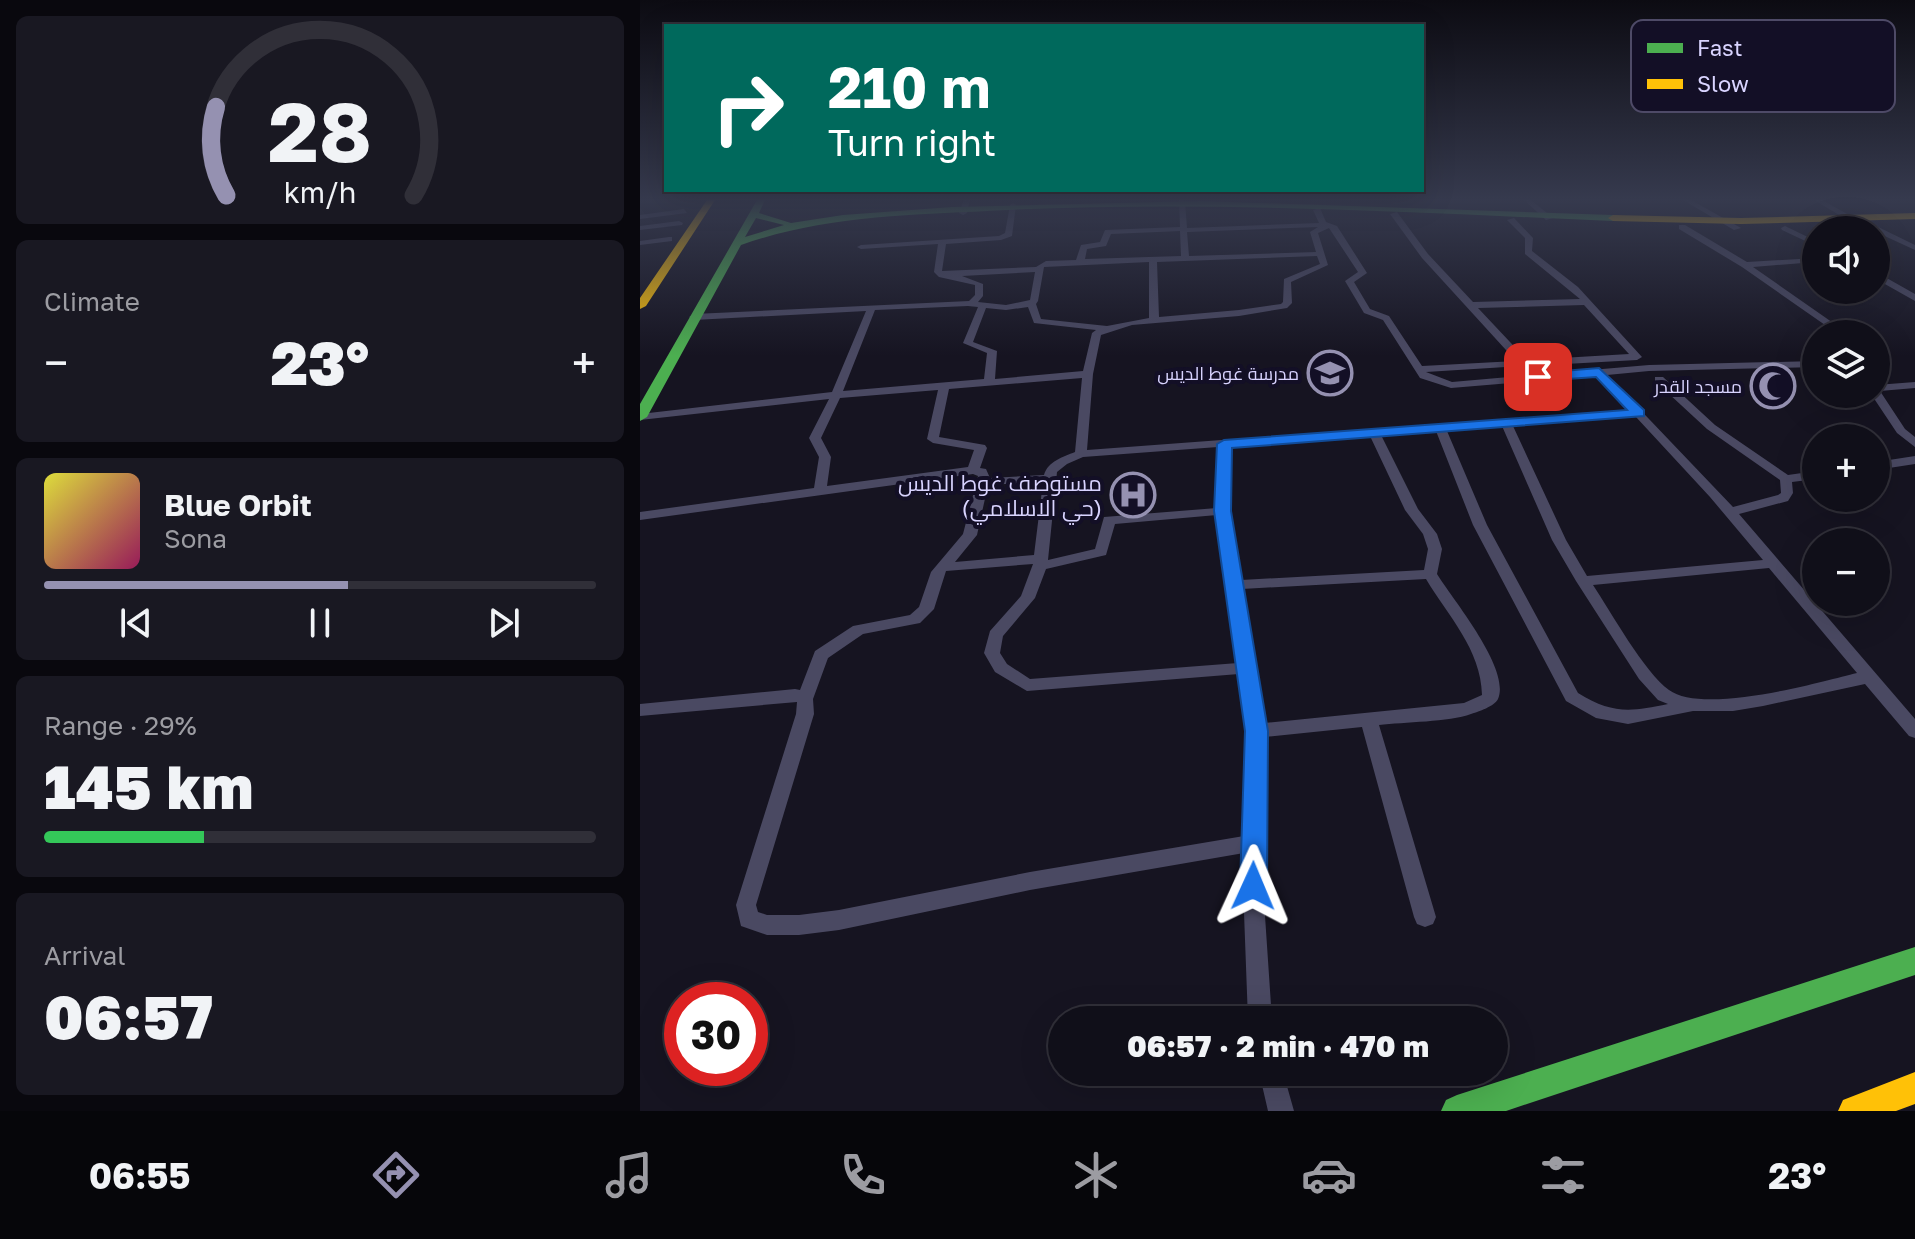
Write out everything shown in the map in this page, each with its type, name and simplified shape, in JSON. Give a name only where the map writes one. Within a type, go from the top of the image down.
[{"type":"main road","points":[[640,282],[660,252]]},
{"type":"main road","points":[[640,306],[676,252]]},
{"type":"main road","points":[[640,417],[731,252]]},
{"type":"main road","points":[[1457,1111],[1915,961]]},
{"type":"main road","points":[[1854,1111],[1915,1088]]},
{"type":"street","points":[[940,252],[936,268],[942,275],[979,284],[968,343],[992,351],[989,383]]},
{"type":"street","points":[[1080,261],[1083,252]]},
{"type":"street","points":[[1185,252],[1185,258]]},
{"type":"street","points":[[1323,266],[1320,252],[1046,263],[1040,269],[1031,303],[1037,321],[1105,328],[1251,315],[1284,306],[1288,303],[1285,284],[1299,273],[1323,266],[1355,277]]},
{"type":"street","points":[[1349,252],[1363,273],[1349,281],[1366,309],[1386,318],[1428,379],[1451,385],[1599,372],[1802,365]]},
{"type":"street","points":[[1422,252],[1538,377]]},
{"type":"street","points":[[1419,369],[1637,357],[1575,289],[1528,252]]},
{"type":"street","points":[[1723,252],[1824,320]]},
{"type":"street","points":[[1280,256],[1283,265],[1299,273]]},
{"type":"street","points":[[1153,259],[1154,322]]},
{"type":"street","points":[[1745,265],[1802,261]]},
{"type":"street","points":[[942,275],[1040,269]]},
{"type":"street","points":[[1890,283],[1915,298]]},
{"type":"street","points":[[1472,305],[1584,302]]},
{"type":"street","points":[[694,317],[872,307],[1031,303]]},
{"type":"street","points":[[819,492],[827,460],[825,451],[815,438],[872,307]]},
{"type":"street","points":[[1081,454],[1095,335],[1105,328]]},
{"type":"street","points":[[1599,372],[1730,512],[1915,731]]},
{"type":"street","points":[[640,417],[836,395],[1088,374]]},
{"type":"street","points":[[1659,379],[1711,427],[1786,479],[1802,477]]},
{"type":"street","points":[[1890,388],[1915,385]]},
{"type":"street","points":[[944,387],[933,439],[981,448],[973,470]]},
{"type":"street","points":[[1887,408],[1901,431],[1915,443]]},
{"type":"street","points":[[1245,668],[1027,685],[1001,668],[992,653],[996,635],[1028,598],[1040,562],[1051,471],[1063,461],[1081,454],[1639,413]]},
{"type":"street","points":[[1507,425],[1559,540],[1583,581],[1663,696],[1687,707]]},
{"type":"street","points":[[1441,429],[1480,525],[1572,697],[1592,711],[1619,720],[1687,707],[1737,704],[1868,677]]},
{"type":"street","points":[[1901,431],[1915,429]]},
{"type":"street","points":[[1256,731],[1467,709],[1490,698],[1492,678],[1486,657],[1454,615],[1430,574],[1435,549],[1430,534],[1412,510],[1375,434]]},
{"type":"street","points":[[1224,444],[1223,511],[1256,731],[1254,843],[1260,1006]]},
{"type":"street","points":[[1890,464],[1915,460]]},
{"type":"street","points":[[640,516],[973,470],[982,472],[970,535],[938,572],[926,609],[915,619],[858,630],[821,655],[805,699],[805,714],[746,905],[746,913],[755,924],[800,925],[889,911],[1029,881],[1254,843]]},
{"type":"street","points":[[982,482],[1050,478]]},
{"type":"street","points":[[1730,512],[1783,498],[1787,493],[1786,479]]},
{"type":"street","points":[[943,567],[1040,562],[1101,552],[1109,520],[1223,511]]},
{"type":"street","points":[[1583,581],[1773,563]]},
{"type":"street","points":[[1236,585],[1430,574]]},
{"type":"street","points":[[640,710],[795,695],[805,699]]},
{"type":"street","points":[[1369,720],[1425,917]]},
{"type":"street","points":[[1275,1086],[1281,1111]]},
{"type":"traffic: fast","points":[[640,417],[732,252]]},
{"type":"traffic: fast","points":[[1457,1111],[1915,961]]},
{"type":"traffic: slow","points":[[640,306],[676,252]]},
{"type":"traffic: slow","points":[[1854,1111],[1915,1088]]},
{"type":"place","name":"مدرسة غوط الديس","points":[[1330,373]]},
{"type":"place","name":"مسجد القدر","points":[[1773,386]]},
{"type":"place","name":"مستوصف غوط الديس (حي الاسلامي)","points":[[1133,495]]},
{"type":"route","points":[[1253,886],[1256,731],[1223,511],[1224,444],[1639,413],[1599,372],[1538,377]]}]
